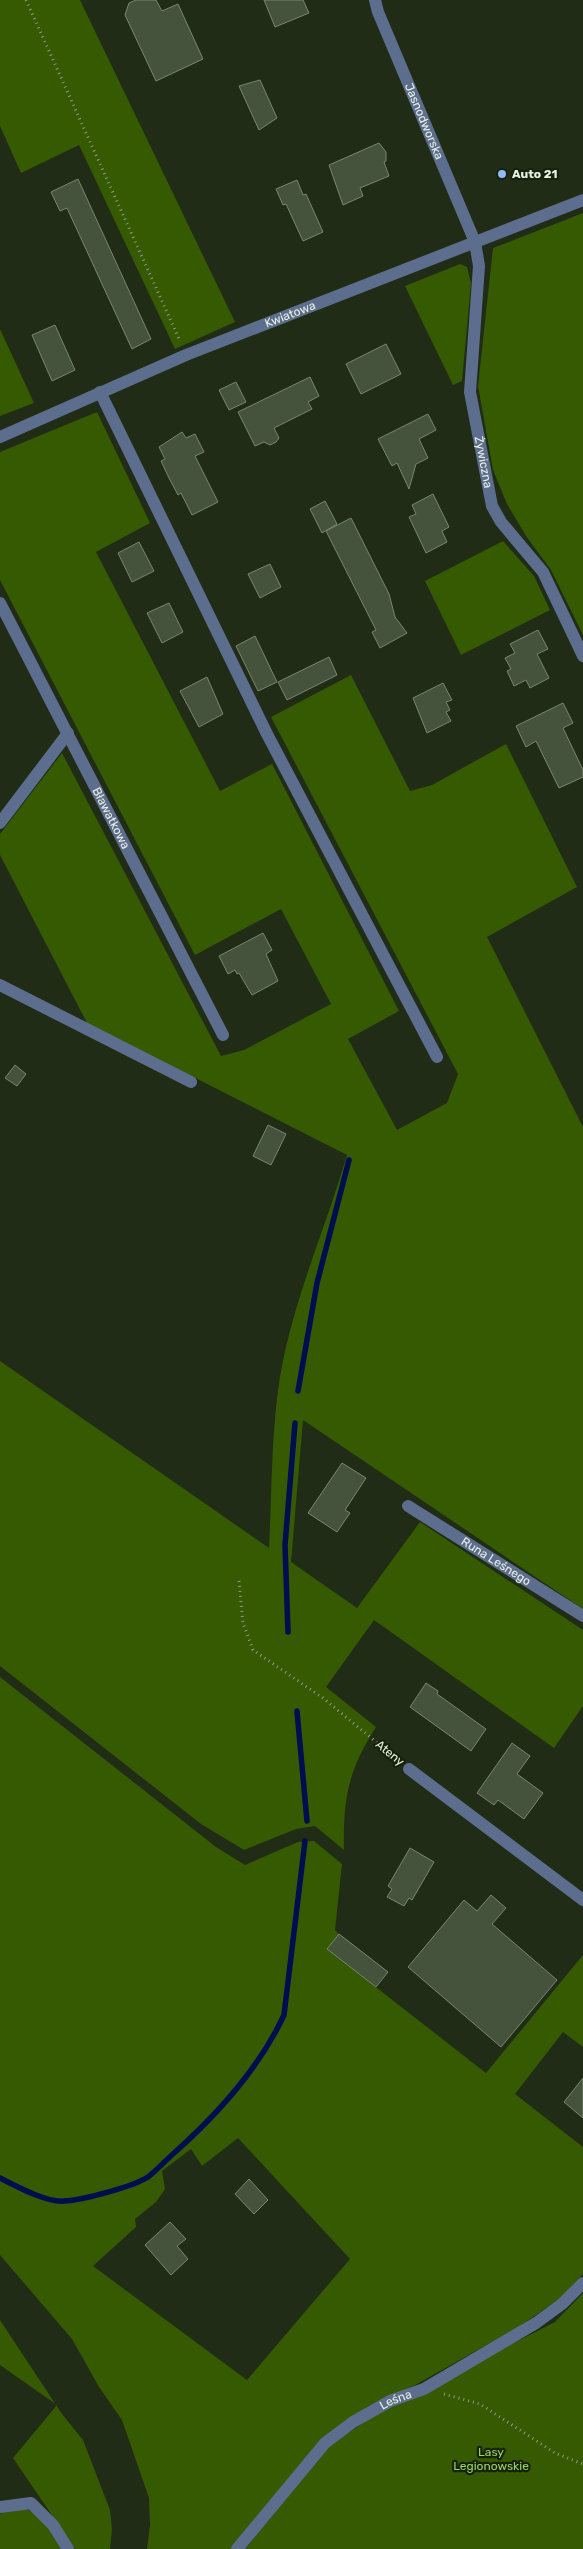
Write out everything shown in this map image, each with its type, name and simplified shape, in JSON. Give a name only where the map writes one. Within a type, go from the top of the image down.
[{"type":"street","name":"Jasnodworska","points":[[375,0],[378,12],[475,242]]},
{"type":"street","name":"Kwiatowa","points":[[0,437],[186,355],[583,200]]},
{"type":"street","name":"Żywiczna","points":[[475,242],[479,266],[470,392],[492,506],[501,522],[542,572],[583,656]]},
{"type":"street","points":[[100,392],[267,734],[437,1057]]},
{"type":"street","name":"Bławatkowa","points":[[0,603],[223,1035]]},
{"type":"street","points":[[0,822],[68,732]]},
{"type":"street","points":[[0,985],[191,1082]]},
{"type":"street","name":"Runa Leśnego","points":[[408,1506],[583,1616]]},
{"type":"street","name":"Ateny","points":[[409,1769],[583,1900]]},
{"type":"street","name":"Leśna","points":[[237,2549],[325,2443],[353,2422],[390,2401],[424,2389],[536,2323],[562,2304],[583,2283]]},
{"type":"street","points":[[0,2507],[31,2503],[53,2525],[68,2549]]},
{"type":"path","points":[[26,0],[186,355]]},
{"type":"path","name":"Ateny","points":[[239,1581],[243,1623],[254,1650],[323,1698],[409,1769]]},
{"type":"path","points":[[424,2389],[480,2404],[555,2453],[583,2464]]},
{"type":"green space","points":[[0,0],[80,0],[235,322],[175,349],[79,145],[21,173],[0,126]]},
{"type":"green space","points":[[583,213],[583,635],[551,570],[526,536],[507,504],[493,470],[478,386],[493,248]]},
{"type":"green space","points":[[460,264],[467,267],[471,283],[462,381],[453,385],[405,286]]},
{"type":"green space","points":[[0,329],[34,403],[0,416]]},
{"type":"green space","points":[[97,412],[150,523],[96,552],[220,791],[272,764],[399,1011],[348,1039],[397,1130],[447,1103],[458,1074],[271,717],[351,675],[410,791],[432,785],[506,744],[577,887],[487,937],[583,1127],[583,1609],[303,1420],[291,1562],[357,1608],[420,1522],[583,1630],[583,1706],[554,1748],[374,1620],[326,1687],[376,1727],[359,1757],[349,1786],[346,1800],[344,1850],[315,1826],[296,1829],[244,1850],[201,1824],[0,1666],[0,1361],[269,1548],[273,1441],[280,1377],[301,1293],[347,1155],[87,1023],[0,855],[0,834],[62,753],[221,1056],[244,1050],[331,1004],[281,909],[195,955],[0,580],[0,452]]},
{"type":"green space","points":[[503,541],[534,576],[550,610],[461,655],[425,581]]},
{"type":"green space","points":[[0,1677],[216,1847],[245,1865],[298,1842],[314,1841],[342,1864],[335,1930],[339,1934],[327,1949],[486,2073],[583,1955],[583,2047],[563,2032],[515,2094],[583,2147],[583,2274],[561,2298],[515,2329],[417,2384],[367,2407],[322,2440],[231,2549],[147,2549],[150,2525],[149,2498],[122,2420],[99,2387],[72,2339],[0,2255]],"holes":[[[238,2138],[350,2259],[247,2380],[93,2266],[136,2227],[135,2219],[156,2202],[165,2189],[162,2171],[191,2149],[202,2166]]]},
{"type":"green space","name":"Lasy Legionowskie","points":[[583,2293],[583,2549],[245,2549],[329,2445],[387,2408],[555,2322]]},
{"type":"green space","points":[[0,2320],[55,2404],[0,2365]]},
{"type":"green space","points":[[56,2406],[83,2440],[110,2510],[112,2529],[110,2549],[75,2549],[13,2458]]},
{"type":"green space","points":[[14,2507],[23,2508],[37,2515],[48,2527],[61,2549],[0,2549],[0,2514]]},
{"type":"building","points":[[136,0],[156,0],[162,11],[178,4],[203,59],[156,81],[125,15],[129,3]]},
{"type":"building","points":[[264,0],[303,0],[309,13],[275,27]]},
{"type":"building","points":[[260,80],[277,118],[259,130],[239,86]]},
{"type":"building","points":[[379,143],[386,152],[386,161],[384,162],[389,176],[360,188],[363,196],[343,205],[329,165]]},
{"type":"building","points":[[78,179],[151,339],[132,349],[67,208],[60,211],[51,192]]},
{"type":"building","points":[[297,180],[303,195],[306,194],[323,232],[303,241],[286,204],[283,205],[276,189]]},
{"type":"building","points":[[55,325],[75,370],[52,381],[32,335]]},
{"type":"building","points":[[386,344],[401,374],[361,394],[346,364]]},
{"type":"building","points":[[310,377],[319,396],[308,402],[312,409],[274,428],[279,438],[276,442],[270,445],[264,442],[255,446],[238,412]]},
{"type":"building","points":[[236,382],[246,402],[229,410],[219,390]]},
{"type":"building","points":[[428,414],[436,430],[419,439],[428,458],[416,464],[409,489],[397,463],[392,466],[378,439]]},
{"type":"building","points":[[182,432],[186,438],[195,434],[204,452],[195,456],[218,502],[192,515],[181,493],[178,495],[169,478],[161,461],[165,459],[159,447]]},
{"type":"building","points":[[433,494],[449,527],[442,531],[447,542],[426,553],[409,517],[416,514],[412,505]]},
{"type":"building","points":[[325,501],[337,524],[322,533],[310,509]]},
{"type":"building","points":[[351,518],[389,594],[395,617],[407,633],[380,648],[372,632],[376,630],[326,531]]},
{"type":"building","points":[[139,542],[154,571],[132,582],[118,553]]},
{"type":"building","points":[[270,564],[281,587],[260,598],[248,574]]},
{"type":"building","points":[[169,603],[183,632],[162,643],[147,613]]},
{"type":"building","points":[[538,630],[548,649],[537,654],[549,678],[530,688],[526,680],[514,686],[507,671],[511,669],[505,658],[515,653],[510,644]]},
{"type":"building","points":[[255,636],[277,682],[258,691],[236,646]]},
{"type":"building","points":[[329,657],[337,675],[287,700],[278,682]]},
{"type":"building","points":[[207,677],[223,714],[199,727],[180,691]]},
{"type":"building","points":[[443,683],[452,700],[446,702],[450,710],[446,712],[451,721],[427,733],[413,698]]},
{"type":"building","points":[[563,703],[573,723],[563,728],[583,770],[583,777],[559,788],[536,741],[526,747],[516,726]]},
{"type":"building","points":[[263,933],[272,950],[266,954],[278,981],[252,995],[239,973],[237,974],[235,970],[228,974],[219,956]]},
{"type":"building","points":[[15,1065],[26,1074],[17,1086],[5,1078]]},
{"type":"building","points":[[268,1125],[286,1134],[271,1165],[253,1156]]},
{"type":"building","points":[[342,1463],[366,1478],[345,1510],[350,1513],[337,1532],[308,1513]]},
{"type":"building","points":[[426,1683],[438,1691],[437,1694],[486,1729],[471,1751],[410,1707]]},
{"type":"building","points":[[512,1743],[530,1756],[517,1774],[543,1793],[524,1819],[498,1800],[494,1805],[477,1793]]},
{"type":"building","points":[[410,1848],[434,1862],[412,1900],[409,1898],[404,1906],[387,1897],[392,1889],[388,1886]]},
{"type":"building","points":[[491,1895],[506,1908],[492,1924],[557,1980],[501,2047],[408,1967],[464,1900],[477,1911]]},
{"type":"building","points":[[339,1934],[388,1972],[376,1987],[327,1949]]},
{"type":"building","points":[[583,2078],[583,2118],[564,2102]]},
{"type":"building","points":[[249,2179],[268,2200],[254,2214],[235,2194]]},
{"type":"building","points":[[170,2222],[186,2239],[177,2246],[188,2259],[171,2275],[145,2245]]},
{"type":"waterway","points":[[298,1391],[317,1283],[349,1160]]},
{"type":"waterway","points":[[288,1632],[285,1545],[295,1423]]},
{"type":"waterway","points":[[297,1711],[307,1821]]},
{"type":"waterway","points":[[0,2178],[32,2193],[57,2201],[83,2198],[119,2189],[148,2177],[221,2107],[262,2054],[284,2015],[305,1841]]},
{"type":"place","name":"Auto 21","points":[[502,174]]}]
